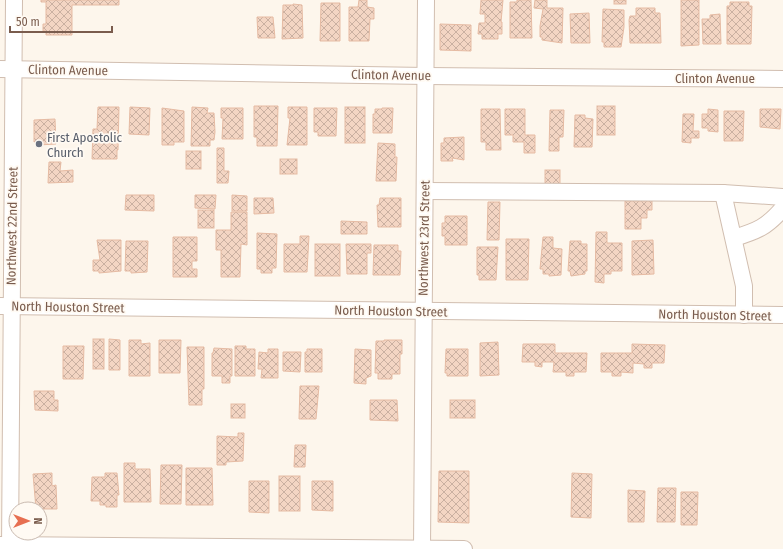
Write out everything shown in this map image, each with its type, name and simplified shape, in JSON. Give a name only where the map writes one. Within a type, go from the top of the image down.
[{"type":"street","name":"Northwest 22nd Street","points":[[7,546],[7,69],[14,0]]},
{"type":"street","name":"Northwest 23rd Street","points":[[422,549],[426,0]]},
{"type":"street","name":"Clinton Avenue","points":[[7,69],[426,76],[783,79]]},
{"type":"street","points":[[425,191],[723,193],[783,197]]},
{"type":"street","points":[[723,193],[744,286],[744,315]]},
{"type":"street","points":[[734,238],[756,232],[773,219],[783,208]]},
{"type":"street","name":"North Houston Street","points":[[6,306],[783,315]]},
{"type":"street","points":[[7,546],[464,549]]},
{"type":"building","points":[[41,0],[119,0],[119,5],[72,5],[72,35],[46,35],[46,31],[43,31],[43,24],[46,24],[46,2],[41,2]]},
{"type":"building","points":[[359,0],[367,0],[367,7],[374,8],[374,19],[370,19],[369,41],[349,41],[349,7],[358,7]]},
{"type":"building","points":[[481,0],[503,0],[501,22],[502,34],[498,34],[498,39],[482,39],[482,34],[478,34],[479,23],[485,23],[485,14],[480,14]]},
{"type":"building","points":[[517,0],[531,0],[532,38],[510,38],[510,2],[517,2]]},
{"type":"building","points":[[535,0],[547,0],[547,8],[563,8],[562,43],[542,40],[542,37],[540,37],[543,9],[534,8]]},
{"type":"building","points":[[614,0],[626,0],[626,4],[614,4]]},
{"type":"building","points":[[681,0],[699,0],[699,45],[681,46]]},
{"type":"building","points":[[730,2],[749,2],[749,6],[752,6],[751,44],[727,44],[727,6],[730,6]]},
{"type":"building","points":[[321,3],[340,3],[340,41],[320,41]]},
{"type":"building","points":[[283,5],[302,5],[303,38],[282,39]]},
{"type":"building","points":[[636,8],[655,8],[655,13],[660,13],[661,43],[630,43],[629,20],[630,16],[636,16]]},
{"type":"building","points":[[603,9],[624,10],[624,27],[621,47],[604,47],[604,42],[602,42]]},
{"type":"building","points":[[589,13],[590,43],[571,43],[570,14]]},
{"type":"building","points":[[720,14],[721,44],[703,44],[702,19],[710,19],[710,15]]},
{"type":"building","points":[[257,17],[273,17],[275,38],[258,38]]},
{"type":"building","points":[[440,24],[471,25],[471,51],[440,50]]},
{"type":"building","points":[[254,106],[278,106],[277,146],[257,146],[257,137],[254,137]]},
{"type":"building","points":[[597,106],[615,106],[615,135],[597,135]]},
{"type":"building","points":[[98,107],[119,107],[117,159],[92,159],[93,129],[97,129]]},
{"type":"building","points":[[130,107],[150,108],[149,135],[129,134]]},
{"type":"building","points":[[192,107],[208,108],[207,113],[214,113],[215,132],[214,140],[210,140],[210,146],[191,146]]},
{"type":"building","points":[[288,107],[307,107],[307,145],[287,145],[290,118],[288,118]]},
{"type":"building","points":[[345,107],[365,107],[365,143],[345,143]]},
{"type":"building","points":[[162,108],[184,111],[184,142],[174,142],[174,145],[162,145]]},
{"type":"building","points":[[221,108],[243,108],[243,139],[222,139],[223,118],[221,118]]},
{"type":"building","points":[[314,108],[337,108],[336,136],[318,136],[318,132],[314,132]]},
{"type":"building","points":[[393,108],[392,133],[373,133],[373,114],[375,114],[375,109]]},
{"type":"building","points":[[481,109],[500,109],[501,150],[486,150],[486,142],[481,142]]},
{"type":"building","points":[[505,109],[525,109],[525,135],[535,135],[535,153],[524,153],[524,142],[513,142],[513,135],[505,135]]},
{"type":"building","points":[[708,109],[718,110],[718,132],[708,131],[708,128],[702,128],[702,114],[708,114]]},
{"type":"building","points":[[760,109],[781,109],[780,129],[760,127]]},
{"type":"building","points":[[550,110],[564,110],[563,137],[559,137],[559,151],[549,151]]},
{"type":"building","points":[[724,111],[744,111],[743,141],[724,141]]},
{"type":"building","points":[[683,114],[694,114],[693,131],[699,131],[699,138],[691,138],[691,143],[682,142]]},
{"type":"building","points":[[575,115],[585,115],[585,118],[593,119],[592,147],[574,147]]},
{"type":"building","points":[[55,119],[56,144],[38,145],[38,142],[34,142],[34,120]]},
{"type":"building","points":[[464,137],[464,160],[452,158],[453,161],[441,161],[441,143],[444,143],[444,138]]},
{"type":"building","points":[[378,143],[395,144],[395,157],[397,157],[396,181],[376,181]]},
{"type":"building","points":[[217,148],[224,148],[224,171],[229,171],[228,183],[217,183]]},
{"type":"building","points":[[186,151],[201,151],[201,169],[186,169]]},
{"type":"building","points":[[280,159],[297,159],[297,174],[280,174]]},
{"type":"building","points":[[49,162],[61,162],[60,171],[73,170],[73,182],[48,183]]},
{"type":"building","points":[[545,170],[560,170],[560,184],[545,184]]},
{"type":"building","points":[[126,195],[154,195],[154,211],[125,210]]},
{"type":"building","points":[[195,195],[216,195],[215,209],[195,208]]},
{"type":"building","points":[[232,195],[247,196],[247,211],[232,211]]},
{"type":"building","points":[[254,198],[273,198],[274,213],[254,214]]},
{"type":"building","points":[[380,198],[401,198],[401,227],[378,227],[377,205],[379,205]]},
{"type":"building","points":[[625,201],[652,201],[652,210],[647,210],[647,218],[641,218],[641,229],[625,229]]},
{"type":"building","points":[[488,202],[500,202],[499,240],[487,240]]},
{"type":"building","points":[[198,210],[214,210],[214,228],[198,228]]},
{"type":"building","points":[[231,212],[247,212],[247,245],[241,244],[240,277],[221,277],[221,250],[216,250],[216,230],[231,230]]},
{"type":"building","points":[[445,216],[467,216],[467,245],[445,245],[445,236],[442,236],[442,223],[445,223]]},
{"type":"building","points":[[341,221],[367,222],[367,234],[341,234]]},
{"type":"building","points":[[596,232],[607,232],[607,243],[622,243],[622,271],[611,271],[611,274],[604,274],[604,283],[595,282]]},
{"type":"building","points":[[257,233],[277,234],[276,268],[272,268],[272,273],[261,273],[261,269],[257,269]]},
{"type":"building","points":[[300,236],[309,236],[307,272],[284,272],[284,244],[300,244]]},
{"type":"building","points":[[173,237],[197,237],[197,261],[192,261],[192,269],[197,269],[197,277],[173,277]]},
{"type":"building","points":[[543,237],[553,237],[553,248],[562,249],[561,275],[549,276],[549,274],[543,274],[543,269],[540,269]]},
{"type":"building","points":[[506,239],[529,239],[528,280],[506,280]]},
{"type":"building","points":[[97,240],[121,240],[121,271],[99,273],[99,271],[93,271],[93,260],[100,260]]},
{"type":"building","points":[[653,240],[654,274],[632,275],[632,241]]},
{"type":"building","points":[[126,241],[148,241],[147,272],[131,273],[131,271],[125,271]]},
{"type":"building","points":[[570,241],[581,241],[581,244],[587,244],[587,271],[585,271],[585,274],[571,276],[570,271],[568,271]]},
{"type":"building","points":[[315,244],[340,244],[340,276],[315,276]]},
{"type":"building","points":[[346,244],[371,244],[371,253],[367,253],[367,274],[347,274]]},
{"type":"building","points":[[374,245],[398,245],[398,251],[401,251],[400,275],[373,275]]},
{"type":"building","points":[[477,247],[498,247],[496,280],[479,280],[479,275],[477,275]]},
{"type":"building","points":[[93,339],[104,339],[104,369],[93,369]]},
{"type":"building","points":[[109,339],[120,340],[120,370],[109,370]]},
{"type":"building","points":[[129,340],[141,340],[141,344],[150,343],[150,376],[129,376]]},
{"type":"building","points":[[159,340],[181,340],[180,373],[159,373]]},
{"type":"building","points":[[402,340],[400,374],[392,374],[392,379],[378,379],[378,373],[375,373],[376,341]]},
{"type":"building","points":[[498,342],[499,375],[480,376],[480,343]]},
{"type":"building","points":[[523,344],[555,344],[555,353],[587,353],[586,372],[574,372],[574,376],[566,376],[566,372],[553,372],[554,362],[542,362],[542,367],[535,366],[535,362],[522,362]]},
{"type":"building","points":[[632,344],[665,345],[664,363],[652,363],[652,368],[644,368],[644,364],[633,363],[633,373],[621,372],[621,376],[612,376],[612,372],[601,372],[601,353],[632,353]]},
{"type":"building","points":[[63,346],[84,346],[83,379],[63,379]]},
{"type":"building","points":[[235,346],[246,346],[246,349],[255,349],[255,376],[235,376]]},
{"type":"building","points":[[187,347],[204,347],[204,389],[202,389],[202,405],[189,405]]},
{"type":"building","points":[[214,348],[232,349],[232,376],[230,376],[230,383],[222,383],[222,376],[212,376],[212,353]]},
{"type":"building","points":[[268,349],[278,349],[278,378],[261,378],[262,369],[258,369],[259,352],[268,353]]},
{"type":"building","points":[[307,349],[322,349],[322,372],[305,372],[305,352],[307,352]]},
{"type":"building","points":[[355,349],[371,350],[371,376],[366,378],[366,384],[354,383]]},
{"type":"building","points":[[446,349],[468,349],[468,376],[447,376],[447,373],[445,373]]},
{"type":"building","points":[[283,352],[301,352],[300,372],[283,371]]},
{"type":"building","points":[[300,386],[319,386],[316,419],[299,419]]},
{"type":"building","points":[[34,391],[54,391],[54,400],[58,400],[58,411],[35,410]]},
{"type":"building","points":[[370,400],[397,400],[398,421],[370,420]]},
{"type":"building","points":[[450,400],[475,400],[475,418],[450,418]]},
{"type":"building","points":[[231,404],[245,404],[245,418],[231,418]]},
{"type":"building","points":[[238,433],[244,433],[243,461],[226,462],[226,465],[217,465],[217,436],[238,437]]},
{"type":"building","points":[[295,445],[306,445],[305,467],[294,467]]},
{"type":"building","points":[[124,463],[135,463],[135,469],[150,469],[151,502],[124,502]]},
{"type":"building","points":[[161,465],[182,465],[181,504],[160,504]]},
{"type":"building","points":[[186,468],[212,468],[213,505],[186,505]]},
{"type":"building","points":[[439,471],[469,471],[469,523],[438,522]]},
{"type":"building","points":[[52,473],[52,486],[56,485],[57,509],[48,509],[48,501],[35,501],[33,474]]},
{"type":"building","points":[[105,473],[117,473],[119,495],[117,495],[117,507],[106,507],[106,505],[100,505],[100,501],[91,501],[92,477],[105,477]]},
{"type":"building","points":[[572,473],[592,474],[591,518],[571,517]]},
{"type":"building","points":[[279,476],[300,476],[300,511],[279,511]]},
{"type":"building","points":[[249,481],[269,481],[269,513],[249,512]]},
{"type":"building","points":[[312,481],[333,481],[333,511],[312,510]]},
{"type":"building","points":[[658,488],[676,488],[675,522],[657,522]]},
{"type":"building","points":[[628,490],[645,491],[644,522],[628,522]]},
{"type":"building","points":[[681,492],[698,492],[697,525],[681,525]]},
{"type":"place","name":"First Apostolic Church","points":[[39,144]]}]
